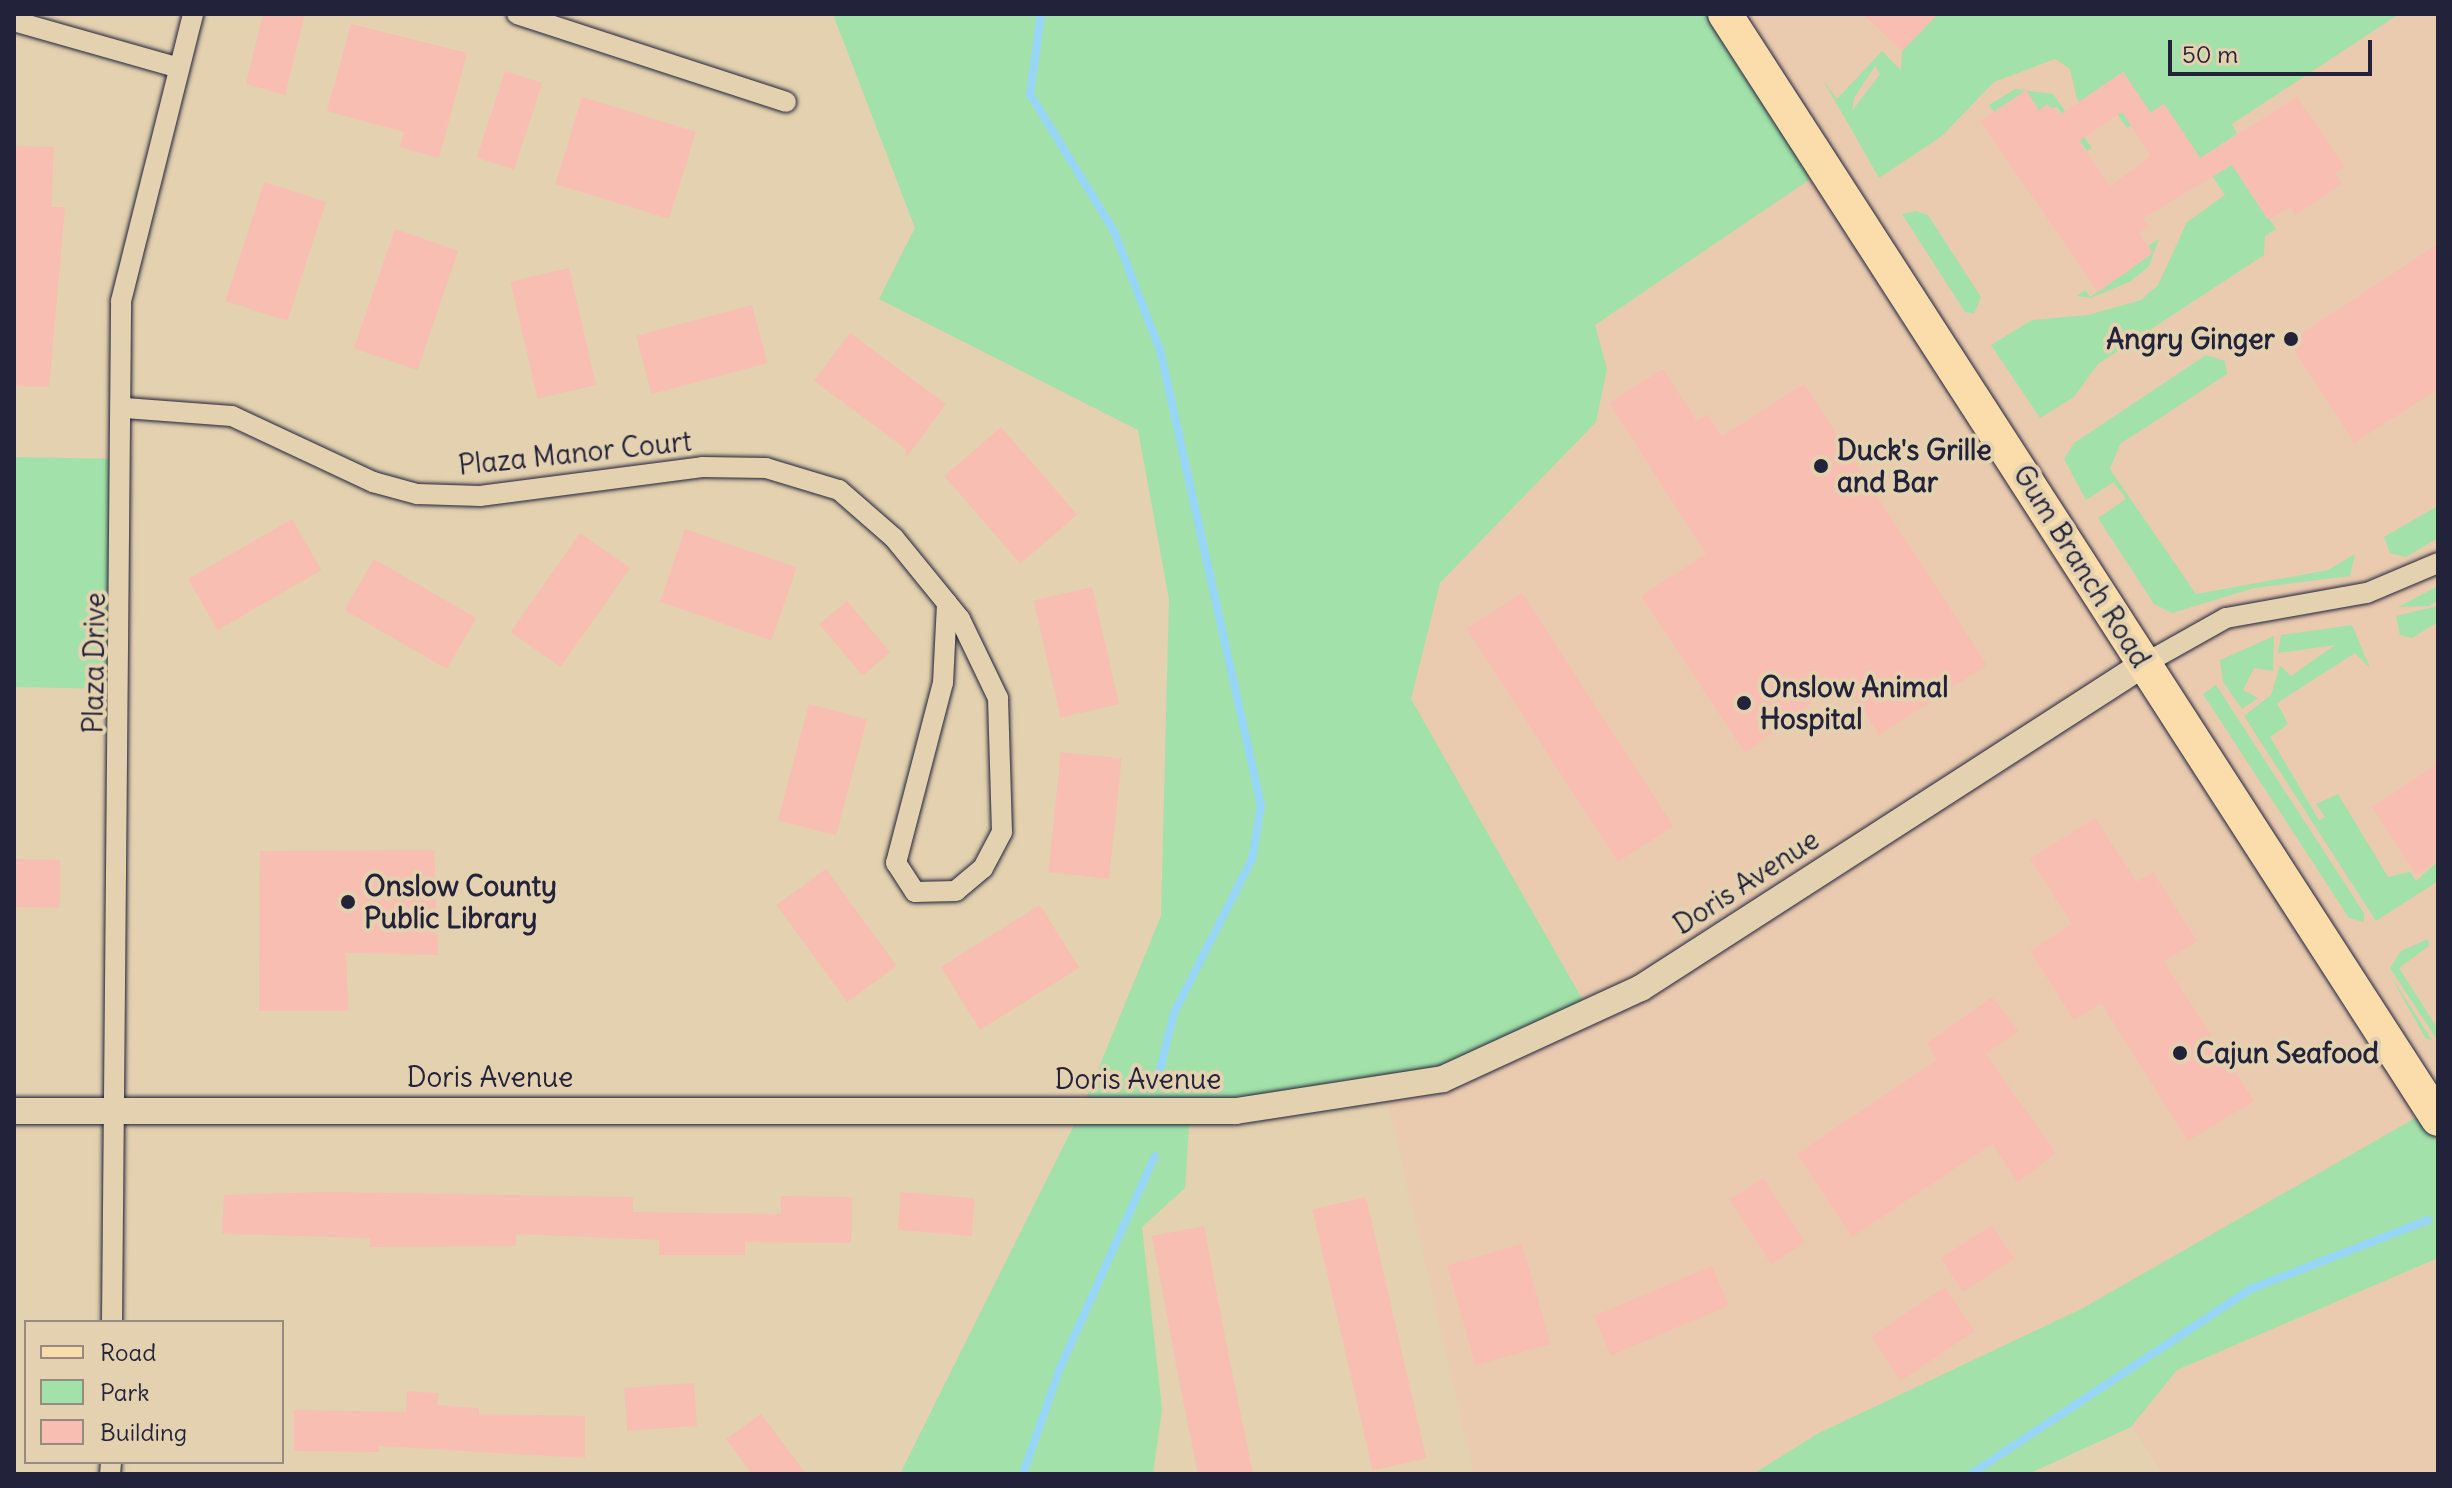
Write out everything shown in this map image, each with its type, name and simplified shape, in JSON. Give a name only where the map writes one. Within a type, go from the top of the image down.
[{"type":"main road","name":"Gum Branch Road","points":[[1725,14],[2438,1119]]},
{"type":"street","name":"Plaza Drive","points":[[112,1320],[125,408],[121,301],[175,67],[193,14]]},
{"type":"street","points":[[517,14],[786,102]]},
{"type":"street","points":[[14,21],[175,67]]},
{"type":"street","name":"Plaza Manor Court","points":[[125,408],[232,416],[373,482],[417,494],[480,496],[702,467],[766,468],[839,490],[894,538],[947,603],[998,698],[1002,832],[983,868],[956,891],[915,892],[896,863],[943,683],[947,603]]},
{"type":"street","points":[[2144,664],[2226,618],[2367,593],[2438,563]]},
{"type":"street","name":"Doris Avenue","points":[[14,1111],[115,1114],[1236,1111],[1443,1079],[1641,988],[2144,664]]},
{"type":"shaded area","points":[[1724,14],[2438,14],[2438,1117],[2431,1109],[2083,1308],[1817,1434],[1753,1474],[1474,1474],[1385,1090],[1592,1016],[1410,699],[1440,583],[1596,422],[1607,369],[1594,325],[1824,169]]},
{"type":"shaded area","points":[[2438,1258],[2438,1474],[2163,1474],[2131,1427],[2177,1370]]},
{"type":"green space","points":[[833,14],[1724,14],[1825,169],[1595,325],[1607,369],[1596,422],[1440,583],[1411,699],[1592,1016],[1443,1079],[1190,1112],[1185,1188],[1142,1227],[1162,1409],[1153,1474],[900,1474],[1081,1111],[1161,916],[1169,599],[1138,430],[879,299],[915,228]]},
{"type":"green space","points":[[1928,14],[2399,14],[2232,124],[2237,134],[2220,145],[2276,229],[2265,236],[2264,255],[2098,364],[2074,397],[2040,418],[1991,345],[2032,320],[2088,315],[2141,300],[2158,285],[2187,222],[2225,195],[2164,104],[2127,128],[2118,115],[2141,99],[2123,72],[2083,99],[2098,129],[2077,99],[2070,69],[2055,59],[1994,82],[1942,136],[1879,178],[1823,80],[1837,99],[1882,51],[1901,70],[1902,51],[1933,19]],"holes":[[[1875,66],[1880,74],[1852,111],[1854,98]]]},
{"type":"green space","points":[[2015,89],[2053,94],[2092,148],[2087,151],[2057,107],[2039,110],[2026,91],[1994,112],[1989,105]]},
{"type":"green space","points":[[1916,211],[1928,215],[1981,297],[1974,314],[1965,312],[1902,214]]},
{"type":"green space","points":[[2159,239],[2149,266],[2131,281],[2091,298],[2077,296],[2085,290],[2090,297],[2153,253],[2148,246]]},
{"type":"green space","points":[[2206,355],[2225,361],[2227,374],[2120,444],[2110,469],[2196,594],[2328,570],[2355,554],[2350,576],[2254,588],[2172,613],[2154,604],[2098,518],[2126,499],[2114,482],[2086,500],[2064,459],[2074,443]]},
{"type":"green space","points":[[14,457],[124,459],[120,689],[14,687]]},
{"type":"green space","points":[[2438,506],[2438,538],[2406,557],[2390,553],[2384,537]]},
{"type":"green space","points":[[2438,586],[2438,600],[2429,606],[2398,607]]},
{"type":"green space","points":[[2438,606],[2438,622],[2412,638],[2400,635],[2396,616]]},
{"type":"green space","points":[[2352,625],[2370,668],[2355,653],[2277,703],[2288,724],[2270,737],[2319,820],[2325,817],[2316,804],[2338,794],[2388,877],[2410,872],[2416,881],[2438,861],[2438,881],[2376,921],[2244,716],[2271,695],[2280,665],[2291,676],[2335,645],[2278,653],[2281,635]]},
{"type":"green space","points":[[2274,636],[2273,671],[2254,668],[2243,690],[2258,698],[2242,709],[2223,682],[2220,660]]},
{"type":"green space","points":[[2216,685],[2364,913],[2364,922],[2349,918],[2203,694]]},
{"type":"green space","points":[[2428,939],[2429,946],[2399,968],[2438,1029],[2436,1038],[2390,968],[2401,951]]},
{"type":"green space","points":[[2390,975],[2432,1040],[2426,1039]]},
{"type":"green space","points":[[2431,1109],[2438,1119],[2438,1258],[2177,1370],[2131,1427],[2028,1474],[1753,1474],[1817,1434],[2083,1308]]},
{"type":"building","points":[[263,14],[305,14],[285,95],[246,84]]},
{"type":"building","points":[[1863,14],[1938,14],[1902,51]]},
{"type":"building","points":[[351,24],[467,53],[439,158],[400,147],[404,132],[327,111]]},
{"type":"building","points":[[505,71],[542,83],[514,170],[477,158]]},
{"type":"building","points":[[2123,72],[2151,113],[2164,104],[2200,158],[2297,97],[2345,167],[2335,173],[2342,184],[2295,215],[2290,207],[2268,220],[2232,165],[2143,218],[2149,227],[2139,233],[2153,253],[2098,292],[1980,121],[2026,90],[2039,110],[2047,104],[2061,114]],"holes":[[[2122,112],[2151,156],[2110,186],[2079,141]]]},
{"type":"building","points":[[582,97],[696,132],[669,219],[555,184]]},
{"type":"building","points":[[14,146],[54,147],[51,207],[65,207],[49,387],[14,386]]},
{"type":"building","points":[[264,182],[326,202],[287,321],[225,301]]},
{"type":"building","points":[[395,229],[458,251],[417,370],[354,348]]},
{"type":"building","points":[[2438,244],[2438,389],[2354,443],[2289,342]]},
{"type":"building","points":[[569,268],[596,385],[538,398],[511,281]]},
{"type":"building","points":[[752,305],[768,363],[652,394],[636,336]]},
{"type":"building","points":[[850,333],[946,404],[906,458],[906,449],[814,381]]},
{"type":"building","points":[[1663,369],[1697,421],[1707,414],[1722,436],[1804,384],[1987,665],[1879,735],[1843,679],[1745,753],[1641,596],[1706,554],[1609,403]]},
{"type":"building","points":[[1001,427],[1077,515],[1020,564],[944,476]]},
{"type":"building","points":[[292,519],[322,570],[218,630],[188,579]]},
{"type":"building","points":[[685,529],[797,567],[772,640],[660,602]]},
{"type":"building","points":[[580,533],[630,568],[561,667],[511,632]]},
{"type":"building","points":[[374,559],[476,618],[447,669],[344,610]]},
{"type":"building","points":[[1092,587],[1119,704],[1061,717],[1034,600]]},
{"type":"building","points":[[1522,593],[1673,826],[1618,862],[1467,629]]},
{"type":"building","points":[[847,601],[890,652],[862,675],[819,624]]},
{"type":"building","points":[[809,704],[867,720],[836,835],[778,820]]},
{"type":"building","points":[[1061,752],[1122,758],[1109,879],[1048,872]]},
{"type":"building","points":[[2438,764],[2438,861],[2416,875],[2372,807]]},
{"type":"building","points":[[2095,818],[2137,882],[2153,872],[2197,941],[2164,962],[2254,1101],[2188,1141],[2101,1003],[2074,1020],[2030,951],[2072,924],[2030,859]]},
{"type":"building","name":"Onslow County Public Library","points":[[434,850],[438,955],[346,953],[348,1011],[259,1011],[260,851]]},
{"type":"building","points":[[14,859],[60,860],[59,908],[14,907]]},
{"type":"building","points":[[826,869],[897,966],[847,1002],[777,905]]},
{"type":"building","points":[[1040,905],[1079,968],[980,1030],[941,967]]},
{"type":"building","points":[[1992,997],[2019,1031],[1986,1054],[2056,1153],[2018,1183],[1992,1144],[1852,1237],[1797,1154],[1937,1060],[1927,1043]]},
{"type":"building","points":[[1763,1178],[1805,1243],[1771,1264],[1729,1200]]},
{"type":"building","points":[[326,1192],[633,1197],[633,1212],[781,1214],[781,1196],[852,1197],[851,1243],[745,1242],[745,1255],[659,1255],[659,1240],[516,1234],[516,1246],[370,1247],[370,1238],[222,1234],[224,1195]]},
{"type":"building","points":[[901,1192],[975,1198],[971,1236],[898,1230]]},
{"type":"building","points":[[1366,1197],[1426,1458],[1373,1471],[1312,1209]]},
{"type":"building","points":[[1992,1225],[2014,1259],[1963,1292],[1941,1258]]},
{"type":"building","points":[[1204,1226],[1253,1474],[1198,1474],[1179,1380],[1152,1236]]},
{"type":"building","points":[[1522,1244],[1551,1344],[1476,1365],[1447,1265]]},
{"type":"building","points":[[1712,1266],[1729,1306],[1611,1356],[1594,1316]]},
{"type":"building","points":[[1945,1287],[1975,1331],[1901,1381],[1871,1337]]},
{"type":"building","points":[[694,1383],[697,1426],[627,1431],[624,1388]]},
{"type":"building","points":[[407,1391],[438,1393],[437,1405],[479,1408],[479,1414],[585,1416],[585,1458],[379,1446],[379,1452],[294,1451],[294,1410],[406,1412]]},
{"type":"building","points":[[761,1414],[806,1474],[752,1474],[726,1439]]},
{"type":"waterway","points":[[1041,14],[1030,94],[1114,231],[1160,350],[1261,805],[1252,859],[1174,1013],[1158,1077]]},
{"type":"waterway","points":[[1023,1474],[1060,1368],[1155,1156]]},
{"type":"waterway","points":[[1971,1474],[2251,1289],[2428,1220]]},
{"type":"place","name":"Angry Ginger","points":[[2291,339]]},
{"type":"place","name":"Duck's Grille and Bar","points":[[1821,466]]},
{"type":"place","name":"Onslow Animal Hospital","points":[[1744,703]]},
{"type":"place","name":"Onslow County Public Library","points":[[348,902]]},
{"type":"place","name":"Cajun Seafood","points":[[2180,1053]]}]
